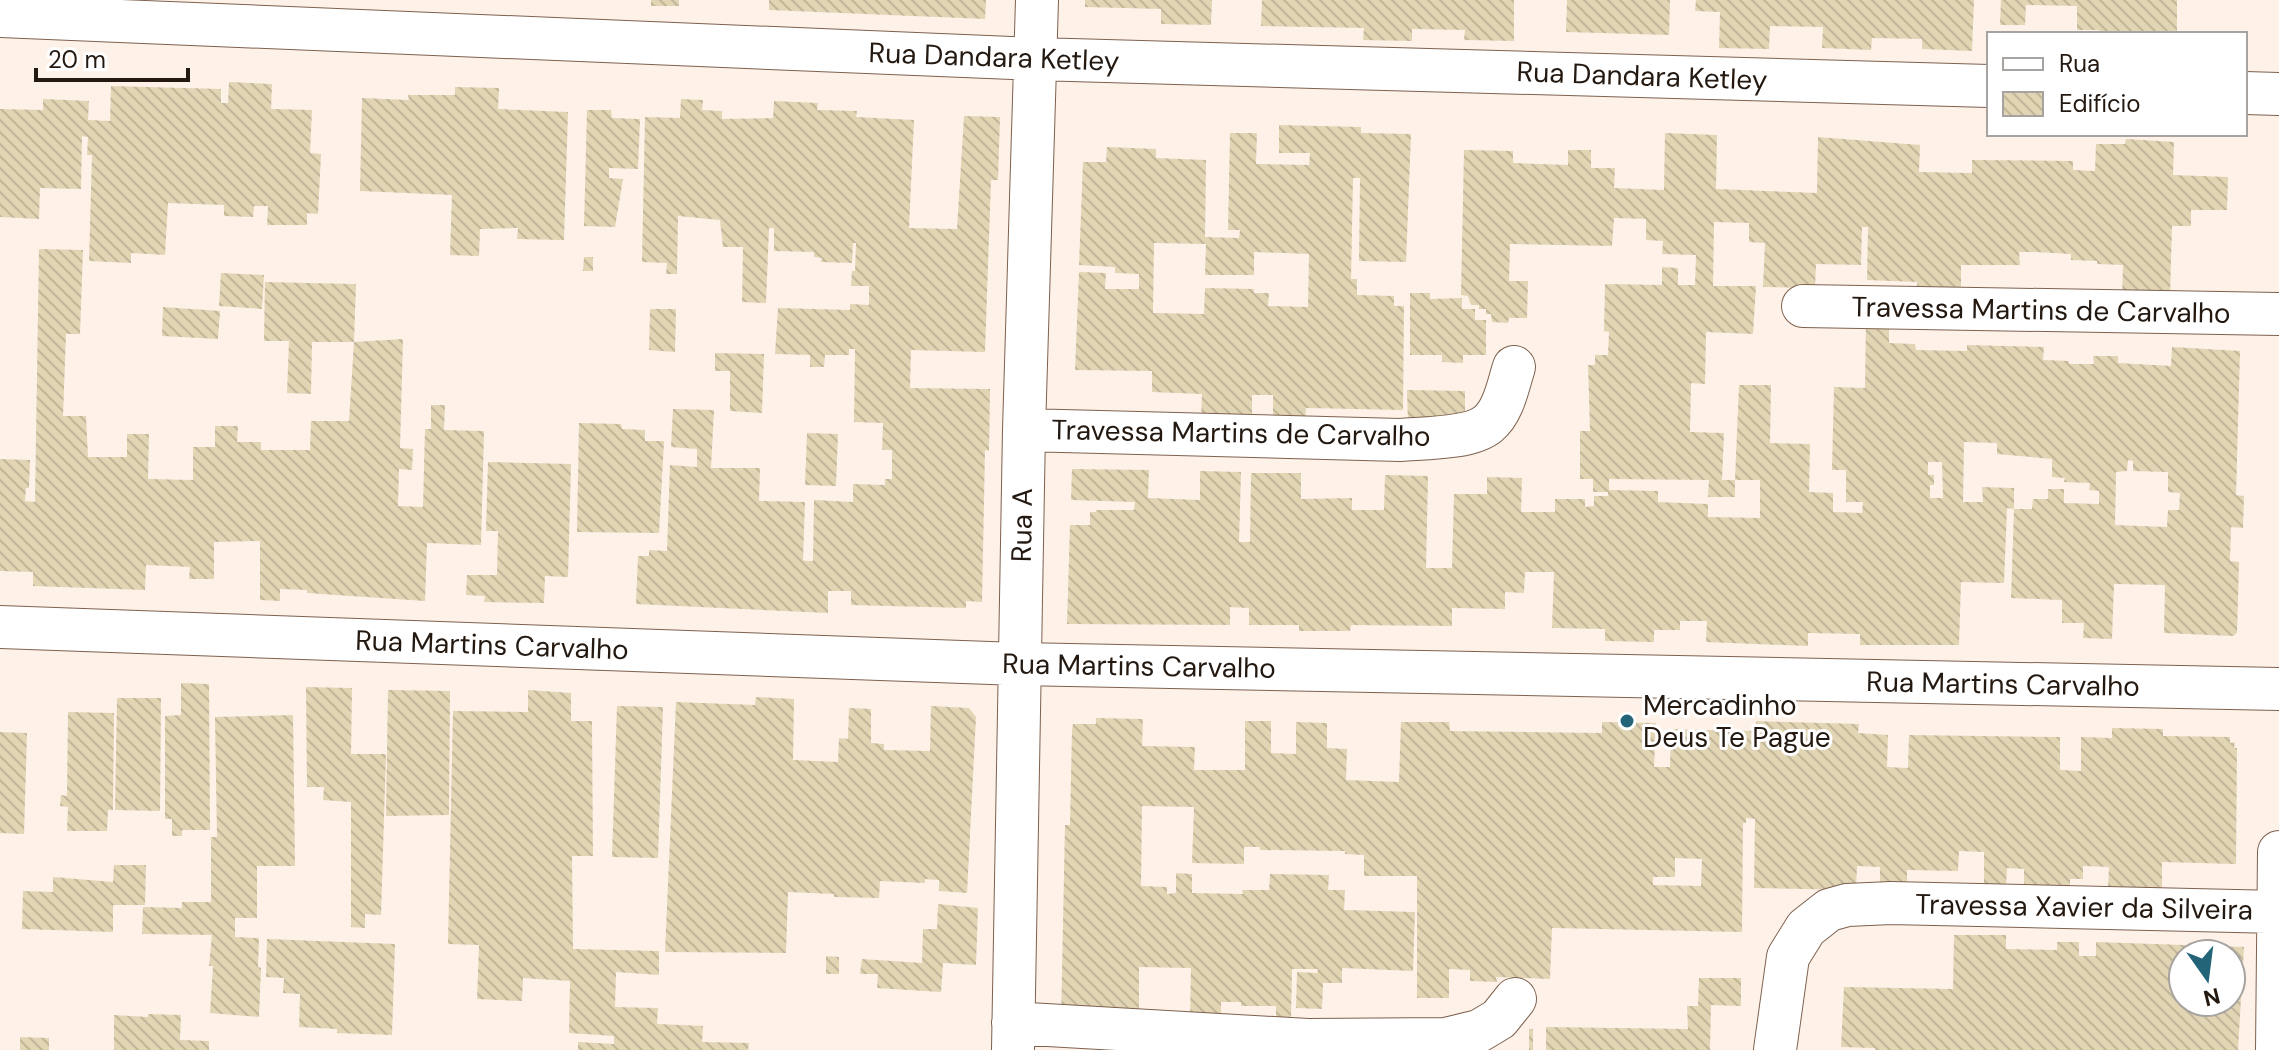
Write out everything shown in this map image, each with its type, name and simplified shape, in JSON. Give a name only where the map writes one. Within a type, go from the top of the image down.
[{"type":"street","name":"Rua A","points":[[1013,1036],[1024,430],[1037,0]]},
{"type":"street","name":"Rua Dandara Ketley","points":[[0,16],[1036,59],[1987,86]]},
{"type":"street","points":[[2247,93],[2279,94]]},
{"type":"street","name":"Travessa Martins de Carvalho","points":[[1803,306],[2279,314]]},
{"type":"street","name":"Travessa Martins de Carvalho","points":[[1024,430],[1400,440],[1462,435],[1488,425],[1502,404],[1514,367]]},
{"type":"street","name":"Rua Martins Carvalho","points":[[0,627],[1019,664],[2279,689]]},
{"type":"street","points":[[2277,1050],[2279,852]]},
{"type":"street","name":"Travessa Xavier da Silveira","points":[[1775,1050],[1788,957],[1806,928],[1829,910],[1847,905],[1891,903],[2278,912]]},
{"type":"street","points":[[1013,1036],[1446,1039],[1479,1031],[1499,1019],[1515,999]]},
{"type":"building","points":[[651,0],[679,0],[679,6],[651,6]]},
{"type":"building","points":[[769,0],[986,0],[985,19],[769,10]]},
{"type":"building","points":[[1085,0],[1212,0],[1211,25],[1161,24],[1161,9],[1085,7]]},
{"type":"building","points":[[1262,0],[1514,0],[1514,41],[1464,40],[1465,30],[1412,29],[1412,41],[1363,40],[1364,28],[1261,26]]},
{"type":"building","points":[[1567,0],[1670,0],[1669,35],[1566,32]]},
{"type":"building","points":[[1696,0],[1974,0],[1972,51],[1922,49],[1922,39],[1872,38],[1871,50],[1822,48],[1823,27],[1770,26],[1769,49],[1719,48],[1720,12],[1695,11]]},
{"type":"building","points":[[2001,0],[2177,0],[2177,32],[2077,30],[2077,6],[2026,5],[2025,25],[2000,25]]},
{"type":"building","points":[[229,82],[272,84],[271,109],[312,110],[310,153],[321,154],[318,214],[307,213],[307,225],[267,225],[268,206],[254,206],[253,217],[224,216],[224,205],[168,203],[165,255],[131,253],[131,263],[89,261],[92,155],[87,155],[88,137],[82,136],[81,189],[40,188],[39,219],[0,217],[0,109],[43,110],[43,99],[89,101],[88,120],[110,121],[111,86],[221,89],[221,103],[228,103]]},
{"type":"building","points":[[455,87],[499,88],[498,109],[568,112],[564,240],[517,239],[518,228],[480,229],[479,256],[450,255],[452,195],[360,191],[362,98],[409,100],[408,95],[455,95]]},
{"type":"building","points":[[681,99],[703,100],[702,110],[722,111],[722,119],[773,118],[774,101],[818,103],[817,110],[857,111],[856,117],[914,120],[909,228],[957,229],[964,116],[1000,117],[998,180],[991,180],[985,352],[911,350],[910,388],[990,389],[989,451],[985,450],[982,602],[966,601],[966,608],[851,605],[851,591],[828,591],[828,613],[636,604],[638,556],[649,556],[649,550],[667,551],[670,465],[697,467],[697,449],[671,447],[673,409],[714,410],[711,468],[760,468],[759,501],[805,502],[803,560],[806,561],[813,561],[814,500],[853,502],[853,484],[885,485],[885,479],[892,479],[892,450],[882,450],[883,423],[854,422],[855,349],[849,349],[849,355],[825,355],[824,367],[810,367],[810,355],[775,354],[778,308],[850,310],[850,304],[869,305],[869,286],[851,286],[856,243],[853,243],[852,263],[821,262],[822,258],[814,257],[814,252],[774,251],[774,228],[769,228],[766,303],[742,302],[743,247],[723,247],[720,220],[678,216],[677,274],[666,274],[667,263],[642,262],[645,117],[680,118]]},
{"type":"building","points":[[587,110],[611,110],[612,118],[640,119],[638,169],[609,168],[609,178],[623,179],[615,227],[584,226]]},
{"type":"building","points":[[1279,125],[1361,127],[1361,133],[1411,134],[1406,262],[1359,261],[1360,178],[1353,178],[1351,279],[1357,279],[1357,295],[1394,296],[1394,306],[1404,306],[1403,410],[1306,408],[1305,422],[1273,421],[1273,395],[1252,395],[1252,414],[1228,414],[1228,421],[1201,419],[1202,394],[1152,392],[1152,371],[1075,370],[1079,272],[1106,273],[1105,289],[1139,289],[1139,274],[1115,273],[1115,267],[1079,265],[1083,162],[1106,162],[1107,147],[1156,149],[1156,158],[1206,160],[1205,237],[1239,238],[1240,230],[1228,230],[1230,133],[1257,133],[1256,164],[1309,165],[1310,153],[1279,153]],"holes":[[[1154,243],[1206,244],[1205,275],[1254,275],[1254,252],[1309,254],[1308,307],[1268,306],[1269,293],[1254,293],[1254,289],[1205,288],[1204,314],[1153,313]]]},
{"type":"building","points":[[1665,133],[1717,135],[1716,189],[1817,193],[1818,137],[1920,145],[1919,172],[1972,173],[1972,160],[2073,161],[2073,170],[2095,171],[2096,144],[2125,144],[2126,139],[2174,142],[2173,175],[2228,177],[2227,210],[2191,210],[2191,226],[2172,226],[2170,298],[2122,297],[2123,265],[2071,260],[2071,254],[2019,252],[2020,265],[1961,265],[1961,290],[1917,289],[1917,282],[1867,280],[1868,227],[1862,227],[1861,265],[1816,264],[1815,288],[1763,287],[1765,243],[1749,242],[1749,223],[1714,222],[1713,286],[1756,286],[1753,334],[1706,332],[1705,384],[1691,383],[1690,432],[1724,433],[1722,480],[1735,480],[1739,385],[1771,385],[1770,443],[1810,444],[1809,492],[1833,493],[1833,512],[1862,513],[1863,502],[1846,502],[1846,470],[1832,470],[1834,387],[1865,388],[1866,323],[1889,323],[1889,343],[1915,344],[1916,350],[1967,351],[1967,345],[2044,347],[2043,360],[2069,361],[2069,364],[2094,364],[2093,356],[2118,356],[2118,363],[2171,366],[2172,347],[2240,351],[2236,495],[2244,496],[2243,528],[2231,527],[2230,561],[2239,562],[2237,633],[2233,636],[2164,633],[2165,585],[2114,584],[2112,639],[2083,638],[2084,623],[2062,623],[2062,600],[2011,598],[2014,509],[2007,508],[2004,583],[1961,582],[1959,645],[1860,645],[1860,634],[1808,633],[1808,646],[1706,642],[1707,621],[1680,621],[1680,630],[1654,630],[1654,642],[1605,641],[1605,629],[1552,628],[1554,572],[1525,572],[1524,593],[1505,592],[1505,609],[1452,608],[1452,626],[1351,625],[1350,631],[1299,631],[1299,625],[1249,625],[1249,608],[1230,607],[1230,625],[1067,624],[1070,525],[1090,525],[1090,512],[1096,510],[1134,510],[1135,502],[1071,500],[1072,469],[1149,470],[1148,498],[1200,500],[1200,471],[1241,472],[1239,542],[1250,542],[1251,473],[1301,473],[1301,499],[1352,498],[1352,510],[1384,510],[1385,475],[1428,476],[1426,568],[1452,568],[1454,494],[1487,494],[1487,477],[1522,478],[1521,512],[1555,512],[1555,499],[1585,499],[1585,507],[1594,506],[1594,496],[1608,496],[1608,492],[1593,492],[1593,479],[1580,479],[1580,431],[1590,431],[1588,365],[1595,365],[1595,355],[1608,355],[1609,332],[1604,331],[1605,284],[1662,285],[1662,267],[1678,268],[1678,285],[1695,285],[1696,255],[1662,254],[1663,241],[1646,240],[1646,219],[1614,218],[1612,246],[1510,244],[1509,281],[1528,281],[1527,318],[1509,318],[1508,323],[1492,322],[1491,314],[1486,314],[1486,309],[1471,305],[1468,296],[1461,295],[1464,150],[1513,151],[1513,163],[1568,165],[1568,150],[1591,150],[1591,168],[1615,168],[1614,188],[1664,190]],"holes":[[[1964,442],[1997,443],[1997,454],[2052,459],[2052,477],[2065,478],[2064,482],[2090,483],[2089,490],[2099,491],[2099,504],[2064,503],[2064,489],[2048,489],[2048,499],[2033,499],[2032,509],[2014,509],[2014,488],[1982,487],[1983,502],[1963,502]],[[2128,460],[2133,461],[2133,471],[2168,472],[2168,492],[2180,493],[2179,510],[2168,510],[2167,527],[2115,525],[2116,472],[2127,471]],[[1928,462],[1942,462],[1943,498],[1930,498],[1934,475],[1928,475]],[[1609,479],[1709,480],[1708,497],[1735,497],[1735,480],[1760,480],[1760,518],[1708,517],[1708,504],[1658,502],[1658,491],[1609,490]]]},
{"type":"building","points":[[39,249],[83,250],[80,334],[66,334],[63,416],[86,416],[88,457],[127,457],[127,434],[149,434],[148,479],[193,480],[193,447],[215,447],[215,426],[238,426],[237,442],[261,442],[261,450],[310,450],[311,421],[349,421],[354,342],[403,339],[400,448],[413,449],[412,470],[399,469],[398,506],[423,507],[425,429],[431,429],[431,405],[445,405],[444,430],[484,431],[481,545],[427,543],[425,601],[280,589],[280,601],[260,600],[260,541],[214,542],[214,579],[189,579],[190,567],[146,565],[145,590],[33,586],[33,572],[0,571],[0,459],[30,460],[25,501],[35,502]]},
{"type":"building","points":[[584,257],[593,257],[593,271],[583,271]]},
{"type":"building","points":[[221,273],[264,275],[262,309],[219,306]]},
{"type":"building","points":[[265,282],[356,284],[354,342],[312,342],[311,394],[287,393],[289,341],[264,341]]},
{"type":"building","points":[[1410,293],[1430,293],[1430,299],[1462,298],[1462,309],[1475,309],[1475,320],[1486,320],[1486,355],[1463,355],[1463,363],[1442,362],[1442,355],[1410,355]]},
{"type":"building","points":[[163,307],[220,311],[218,339],[162,336]]},
{"type":"building","points":[[650,309],[676,309],[675,352],[649,350]]},
{"type":"building","points":[[715,353],[764,354],[762,413],[730,411],[730,371],[715,371]]},
{"type":"building","points":[[1407,390],[1465,391],[1465,425],[1408,424]]},
{"type":"building","points":[[579,423],[621,424],[622,429],[645,430],[645,441],[664,441],[659,533],[577,532]]},
{"type":"building","points":[[807,433],[838,434],[836,486],[805,485]]},
{"type":"building","points":[[488,462],[571,464],[568,577],[545,576],[544,603],[484,602],[485,596],[466,595],[467,575],[497,575],[498,531],[486,531]]},
{"type":"building","points":[[181,683],[209,684],[210,830],[182,830],[182,836],[172,836],[172,819],[165,819],[165,716],[181,715]]},
{"type":"building","points":[[306,687],[352,688],[351,754],[386,754],[381,915],[365,914],[365,928],[351,927],[351,802],[323,800],[324,787],[307,787]]},
{"type":"building","points":[[388,690],[450,691],[449,815],[386,816]]},
{"type":"building","points":[[528,690],[571,693],[571,721],[592,721],[593,856],[572,856],[573,949],[659,951],[659,975],[616,972],[615,1007],[658,1008],[657,1024],[703,1026],[702,1042],[749,1043],[748,1050],[578,1050],[578,1042],[614,1044],[614,1036],[569,1033],[570,981],[523,978],[522,1001],[477,999],[479,945],[448,944],[453,711],[528,712]]},
{"type":"building","points":[[756,697],[794,699],[793,760],[838,762],[839,738],[848,739],[849,708],[871,709],[871,743],[884,744],[884,750],[930,751],[931,706],[969,708],[976,717],[967,893],[939,891],[939,880],[925,879],[925,883],[880,881],[879,898],[788,892],[786,953],[665,952],[676,702],[755,705]]},
{"type":"building","points":[[117,698],[161,698],[160,811],[115,810]]},
{"type":"building","points":[[617,706],[663,707],[658,858],[612,857]]},
{"type":"building","points":[[68,712],[114,713],[113,810],[108,810],[107,831],[67,831],[68,807],[60,806],[61,795],[67,796]]},
{"type":"building","points":[[293,715],[295,866],[257,866],[257,918],[235,918],[235,937],[259,938],[259,1017],[210,1013],[212,935],[142,934],[143,907],[182,908],[182,902],[211,902],[211,837],[217,837],[215,717]]},
{"type":"building","points":[[1096,718],[1143,719],[1142,746],[1195,747],[1194,770],[1245,770],[1245,721],[1271,721],[1271,753],[1296,754],[1296,722],[1327,723],[1327,748],[1347,749],[1346,780],[1399,782],[1401,722],[1449,722],[1450,731],[1602,733],[1602,722],[1656,723],[1654,767],[1670,767],[1671,729],[1756,731],[1756,721],[1859,724],[1858,733],[1888,735],[1887,767],[1908,768],[1909,735],[2060,737],[2060,770],[2081,771],[2081,737],[2112,738],[2112,728],[2163,729],[2163,736],[2230,737],[2230,743],[2235,742],[2234,748],[2237,748],[2236,864],[2162,862],[2162,889],[2108,888],[2109,867],[2083,866],[2083,879],[2070,879],[2070,887],[2024,886],[2024,869],[2007,868],[2006,886],[1984,886],[1984,852],[1959,851],[1958,871],[1907,870],[1907,884],[1880,883],[1880,867],[1857,866],[1856,890],[1754,888],[1755,819],[1746,818],[1746,823],[1743,823],[1742,932],[1552,928],[1550,979],[1496,977],[1497,982],[1470,981],[1470,970],[1449,969],[1449,998],[1417,998],[1417,876],[1364,876],[1364,855],[1345,854],[1345,851],[1244,847],[1244,864],[1192,863],[1194,807],[1142,806],[1141,886],[1167,887],[1167,894],[1176,893],[1176,873],[1192,874],[1192,893],[1243,894],[1242,890],[1269,890],[1270,874],[1329,875],[1328,890],[1345,890],[1344,910],[1415,912],[1413,971],[1342,968],[1342,983],[1323,983],[1322,1009],[1296,1008],[1297,972],[1317,973],[1318,969],[1292,969],[1291,1019],[1276,1019],[1276,1006],[1241,1006],[1241,1002],[1221,1002],[1221,1018],[1190,1018],[1191,968],[1139,967],[1139,1023],[1061,1023],[1065,825],[1070,825],[1072,730],[1073,724],[1096,724]],"holes":[[[1675,858],[1702,859],[1701,886],[1653,885],[1653,877],[1675,877]]]},
{"type":"building","points":[[0,732],[27,733],[24,834],[0,833]]},
{"type":"building","points":[[114,865],[146,865],[145,905],[113,905],[113,932],[22,929],[23,891],[53,892],[53,877],[113,882]]},
{"type":"building","points":[[938,904],[978,908],[976,965],[943,963],[941,992],[877,988],[878,974],[860,974],[862,959],[922,963],[923,929],[937,929]]},
{"type":"building","points":[[1954,935],[2006,935],[2006,949],[2057,950],[2057,942],[2079,942],[2079,956],[2096,956],[2096,942],[2167,944],[2167,1018],[2240,1018],[2238,1050],[1875,1050],[1841,1047],[1844,987],[1953,989]]},
{"type":"building","points":[[267,939],[395,944],[392,1035],[337,1033],[337,1029],[299,1027],[300,994],[283,993],[284,978],[266,977]]},
{"type":"building","points":[[826,956],[839,957],[839,974],[826,974]]},
{"type":"building","points":[[1699,978],[1741,978],[1741,1006],[1711,1005],[1710,1050],[1546,1050],[1546,1027],[1688,1029],[1687,1006],[1698,1006]]},
{"type":"building","points":[[148,1014],[181,1015],[180,1040],[209,1041],[209,1050],[114,1050],[114,1015],[148,1017]]},
{"type":"building","points":[[1529,1029],[1533,1029],[1533,1050],[1529,1050]]},
{"type":"building","points":[[20,1037],[49,1038],[49,1050],[20,1050]]},
{"type":"place","name":"Mercadinho Deus Te Pague","points":[[1627,721]]}]
